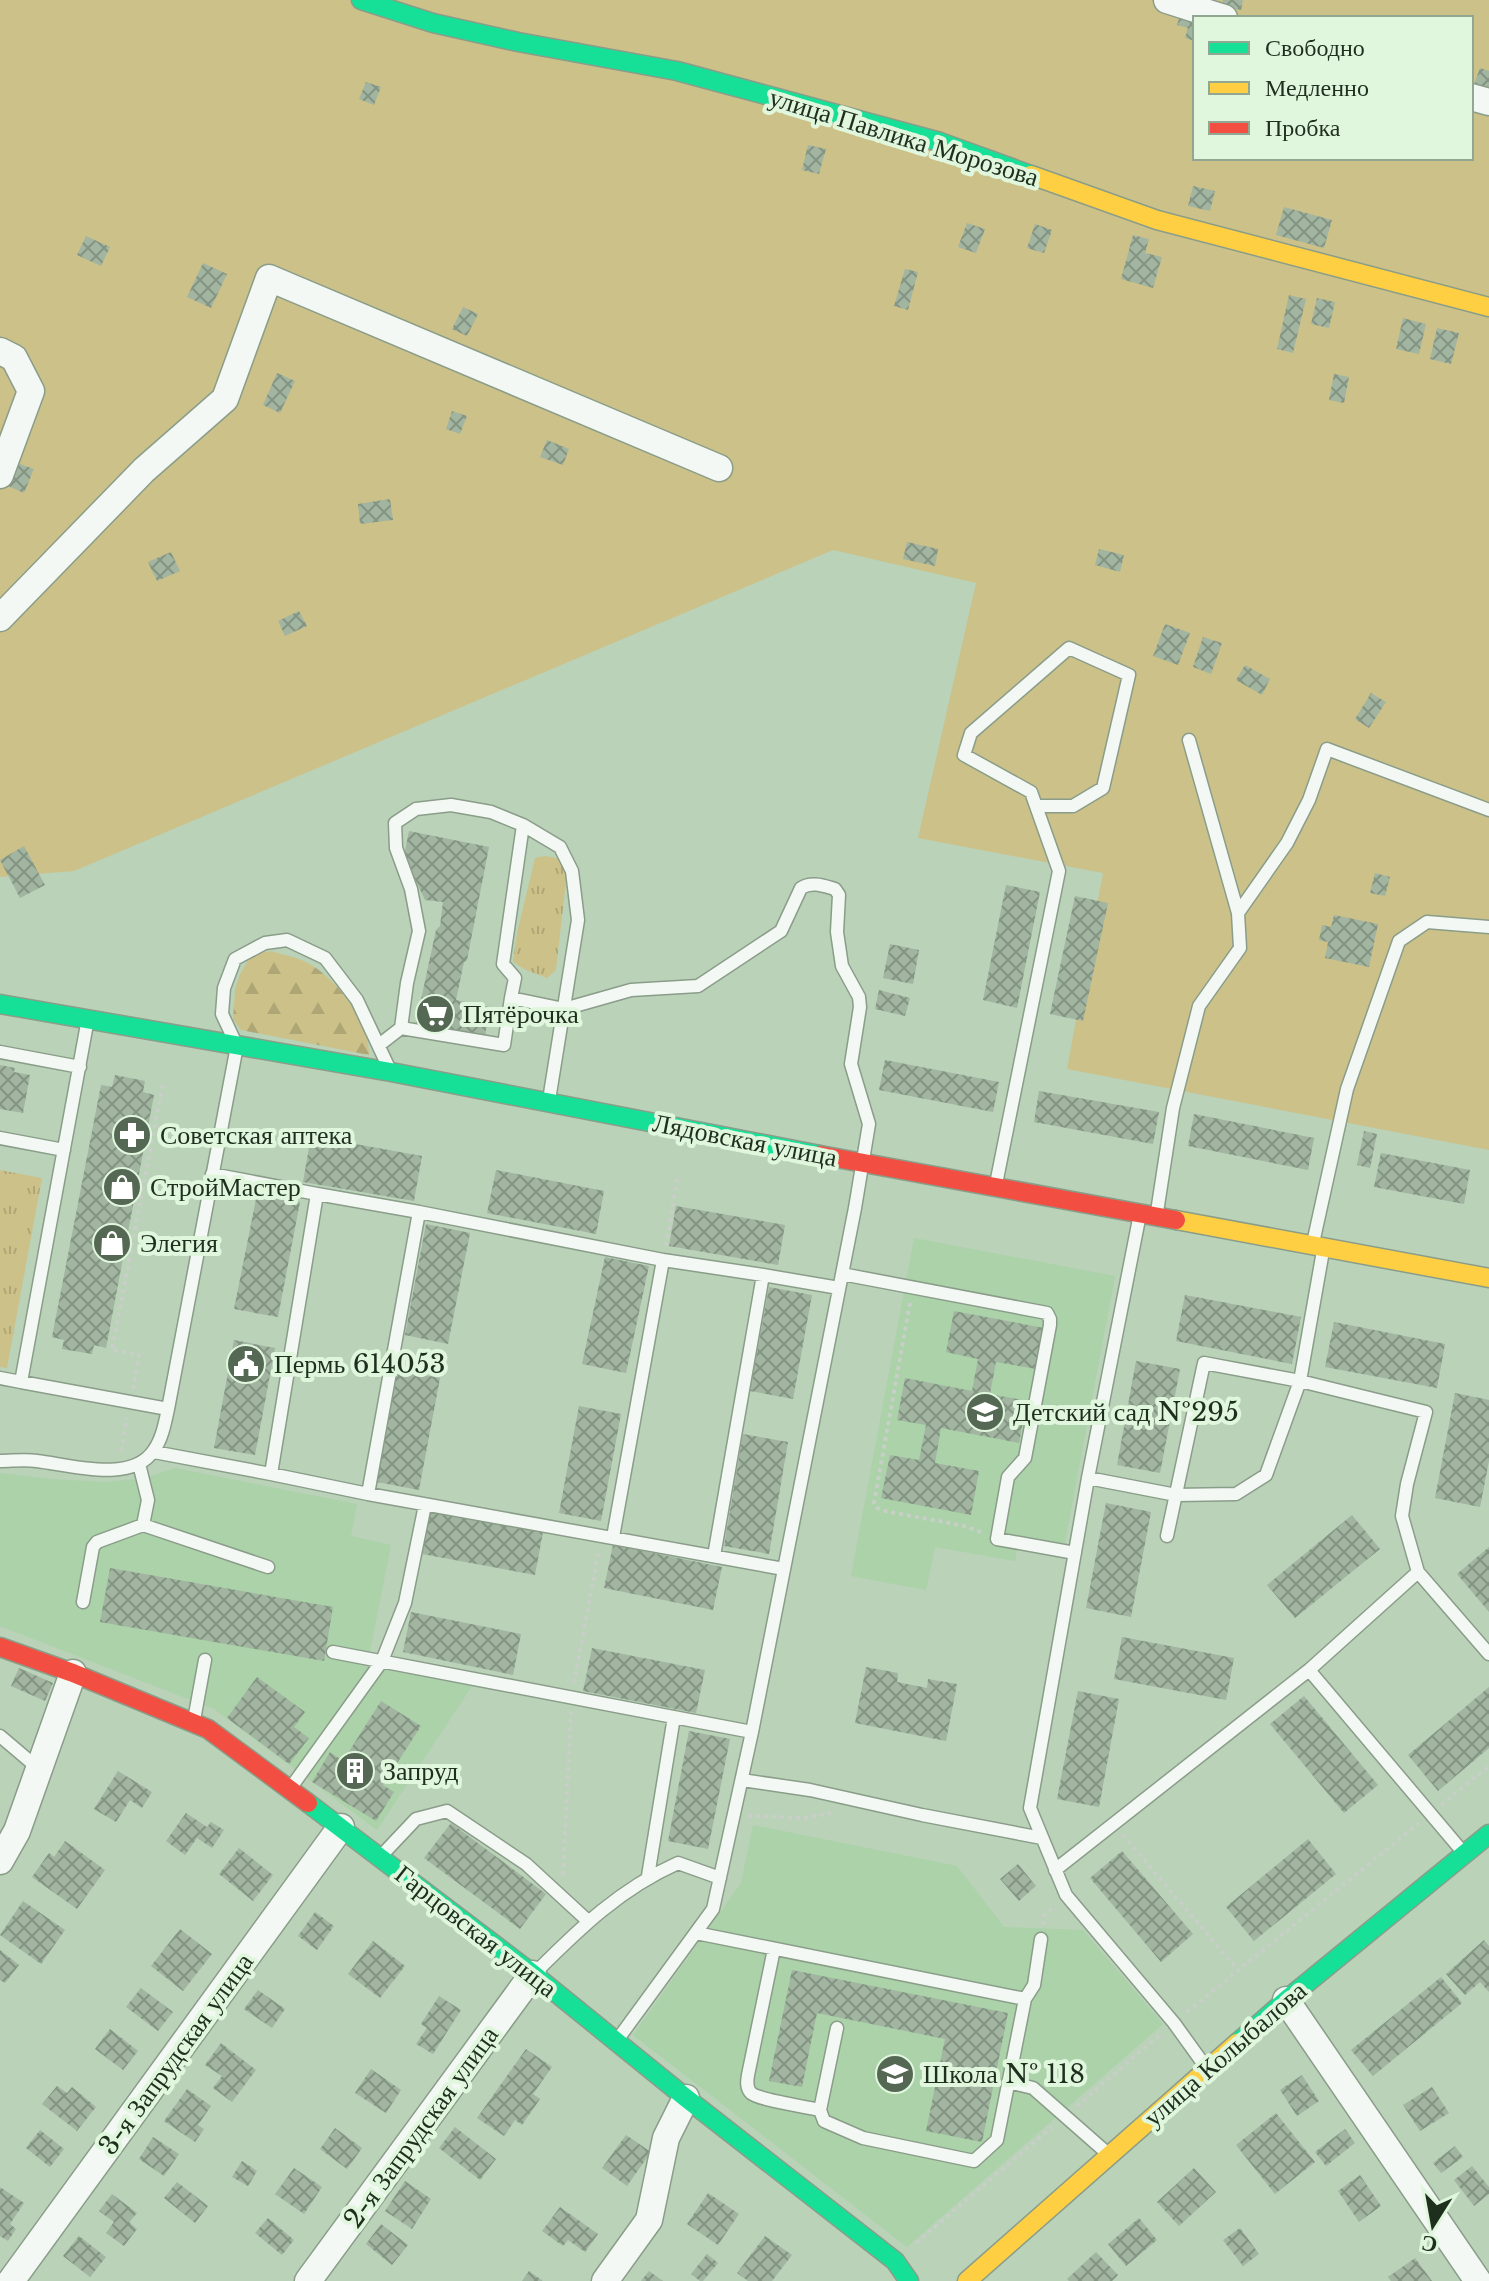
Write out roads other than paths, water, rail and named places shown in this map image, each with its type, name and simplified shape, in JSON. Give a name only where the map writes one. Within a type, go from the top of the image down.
[{"type":"street","name":"улица Павлика Морозова","points":[[361,0],[433,23],[677,71],[878,125],[940,142],[1157,220],[1489,307]]},
{"type":"street","points":[[1167,0],[1218,16]]},
{"type":"street","points":[[0,618],[144,470],[225,399],[269,278],[719,468]]},
{"type":"street","points":[[0,351],[14,358],[31,391],[0,475]]},
{"type":"street","name":"Лядовская улица","points":[[0,1004],[391,1072],[863,1163],[1489,1278]]},
{"type":"street","name":"Гарцовская улица","points":[[0,1647],[73,1673],[208,1729],[533,1974],[895,2261],[909,2281]]},
{"type":"street","points":[[0,1861],[17,1831],[73,1673]]},
{"type":"street","name":"3-я Запрудская улица","points":[[11,2281],[341,1827]]},
{"type":"street","name":"улица Колыбалова","points":[[967,2281],[1286,2000],[1489,1834]]},
{"type":"street","name":"2-я Запрудская улица","points":[[308,2281],[533,1974]]},
{"type":"street","points":[[1286,2000],[1478,2281]]},
{"type":"street","points":[[605,2281],[649,2220],[666,2138],[686,2098]]},
{"type":"lane","points":[[996,1187],[1059,871],[1031,792],[964,755],[971,733],[1069,648],[1129,675],[1103,788],[1073,806],[1036,806]]},
{"type":"lane","points":[[1189,740],[1238,913],[1240,948],[1199,1006],[1173,1108],[1088,1478],[1030,1808],[1066,1895],[1174,2023],[1206,2069]]},
{"type":"lane","points":[[1238,913],[1287,843],[1309,800],[1327,749],[1489,810]]},
{"type":"lane","points":[[379,1045],[401,1028],[419,931],[411,889],[396,848],[395,823],[416,809],[451,805],[491,812],[523,825],[560,847],[572,871],[578,920],[549,1103]]},
{"type":"lane","points":[[401,1028],[504,1045],[515,978],[503,964],[523,825]]},
{"type":"lane","points":[[511,998],[564,1009],[631,990],[698,986],[781,931],[801,888],[807,884],[835,889],[839,895],[837,932],[842,966],[859,997],[851,1064],[869,1124],[863,1163],[752,1732],[713,1909],[616,2042]]},
{"type":"lane","points":[[1088,1478],[1176,1495],[1236,1494],[1266,1475],[1300,1381],[1318,1247],[1347,1089],[1399,941],[1427,922],[1489,927]]},
{"type":"lane","points":[[0,1461],[33,1460],[100,1471],[139,1464],[154,1452],[168,1409],[237,1046],[222,1014],[224,988],[235,959],[265,943],[287,940],[325,958],[357,1000],[391,1072]]},
{"type":"lane","points":[[21,1382],[88,1020]]},
{"type":"lane","points":[[0,1052],[80,1067]]},
{"type":"lane","points":[[0,1138],[64,1150]]},
{"type":"lane","points":[[212,1174],[663,1260],[839,1288]]},
{"type":"lane","points":[[271,1474],[317,1194]]},
{"type":"lane","points":[[368,1494],[419,1212]]},
{"type":"lane","points":[[613,1537],[663,1260]]},
{"type":"lane","points":[[842,1274],[1047,1313],[1050,1319],[1025,1458],[1008,1477],[997,1539],[1075,1553]]},
{"type":"lane","points":[[714,1556],[763,1275]]},
{"type":"lane","points":[[1167,1536],[1204,1363],[1300,1381],[1426,1412],[1402,1516],[1418,1572],[1489,1654]]},
{"type":"lane","points":[[0,1378],[168,1409]]},
{"type":"lane","points":[[154,1452],[425,1505],[784,1569]]},
{"type":"lane","points":[[139,1464],[148,1500],[143,1525]]},
{"type":"lane","points":[[290,1790],[382,1661],[405,1603],[425,1505]]},
{"type":"lane","points":[[83,1602],[93,1547],[97,1542],[143,1525],[268,1567]]},
{"type":"lane","points":[[1055,1870],[1309,1670],[1418,1572]]},
{"type":"lane","points":[[333,1652],[752,1732]]},
{"type":"lane","points":[[194,1722],[205,1660]]},
{"type":"lane","points":[[1309,1670],[1465,1854]]},
{"type":"lane","points":[[648,1876],[674,1717]]},
{"type":"lane","points":[[0,1736],[39,1769]]},
{"type":"lane","points":[[742,1780],[810,1790],[1042,1838]]},
{"type":"lane","points":[[381,1857],[416,1819],[447,1811],[526,1864],[588,1921]]},
{"type":"lane","points":[[533,1974],[588,1921],[648,1876],[678,1863],[720,1878]]},
{"type":"lane","points":[[696,1933],[1025,1999]]},
{"type":"lane","points":[[837,2028],[820,2110],[824,2121],[863,2138],[974,2161],[997,2140],[1025,1999],[1034,1985],[1042,1934]]},
{"type":"lane","points":[[774,1949],[747,2084],[751,2093],[761,2097],[820,2110]]},
{"type":"lane","points":[[1008,2082],[1033,2088],[1109,2155]]},
{"type":"place","name":"Пятёрочка","points":[[435,1014]]},
{"type":"place","name":"Советская аптека","points":[[132,1135]]},
{"type":"place","name":"СтройМастер","points":[[122,1187]]},
{"type":"place","name":"Элегия","points":[[112,1243]]},
{"type":"place","name":"Пермь 614053","points":[[246,1364]]},
{"type":"place","name":"Детский сад №295","points":[[985,1412]]},
{"type":"place","name":"Запруд","points":[[355,1771]]},
{"type":"place","name":"Школа № 118","points":[[895,2074]]}]
